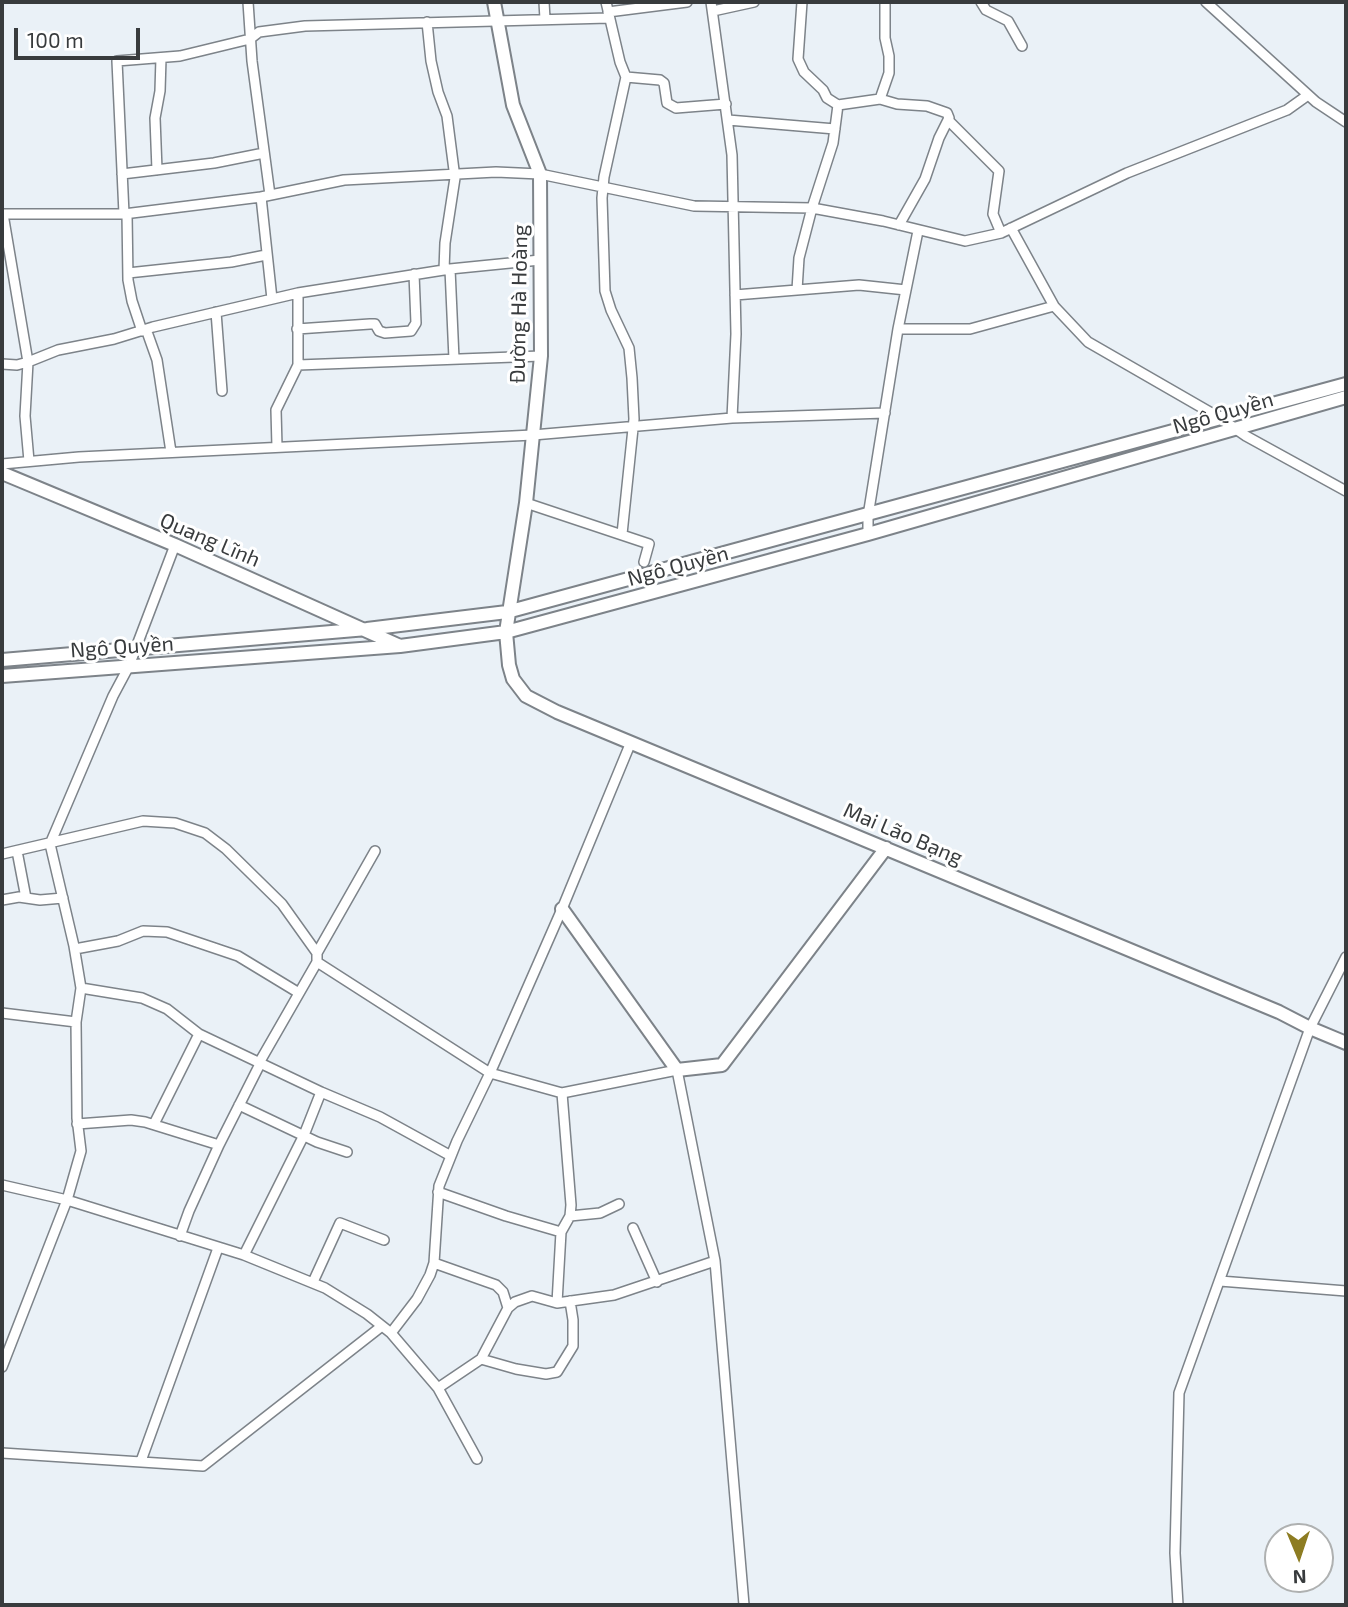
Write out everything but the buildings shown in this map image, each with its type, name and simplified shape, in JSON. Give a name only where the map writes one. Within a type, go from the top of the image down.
[{"type":"main road","name":"Đường Hà Hoàng","points":[[494,2],[513,105],[540,174],[541,356],[526,502],[507,612]]},
{"type":"main road","name":"Ngô Quyền","points":[[2,660],[367,629],[507,612],[1346,384]]},
{"type":"main road","name":"Ngô Quyền","points":[[2,676],[400,646],[506,632],[868,534],[1346,397]]},
{"type":"main road","name":"Quang Lĩnh","points":[[2,473],[175,545],[400,646]]},
{"type":"main road","name":"Mai Lão Bạng","points":[[507,612],[506,632],[513,679],[526,696],[557,712],[1279,1012],[1346,1043]]},
{"type":"main road","points":[[562,909],[677,1070],[722,1065],[886,848]]},
{"type":"street","points":[[248,2],[264,153],[266,255],[272,299]]},
{"type":"street","points":[[544,2],[545,19]]},
{"type":"street","points":[[171,452],[157,360],[132,301],[128,273],[117,61],[180,56],[250,38],[259,32],[305,26],[545,19],[687,2]]},
{"type":"street","points":[[732,418],[736,334],[732,155],[712,6],[754,2]]},
{"type":"street","points":[[790,2],[802,3],[798,59],[804,72],[823,90],[827,98],[838,105],[880,99],[897,104],[927,106],[947,113],[948,120],[925,179],[899,225]]},
{"type":"street","points":[[880,99],[889,72],[885,2]]},
{"type":"street","points":[[981,2],[986,10],[1008,21],[1022,46]]},
{"type":"street","points":[[1206,2],[1308,94],[1346,122]]},
{"type":"street","points":[[608,11],[626,77],[602,188],[605,291],[630,356],[633,426],[622,534]]},
{"type":"street","points":[[427,22],[431,61],[449,128],[454,174],[453,201],[444,243],[454,359]]},
{"type":"street","points":[[157,170],[155,117],[160,91],[161,58]]},
{"type":"street","points":[[626,77],[660,80],[664,83],[667,103],[676,108],[726,104]]},
{"type":"street","points":[[29,461],[25,416],[28,362],[5,239],[3,214],[126,214],[266,196],[344,180],[496,172],[540,174],[694,206],[812,208],[965,241],[1001,233],[1127,173],[1287,110],[1308,94]]},
{"type":"street","points":[[797,290],[799,258],[833,143],[838,105]]},
{"type":"street","points":[[728,120],[835,129]]},
{"type":"street","points":[[948,120],[999,171],[993,207],[995,221],[1001,233]]},
{"type":"street","points":[[122,174],[264,153]]},
{"type":"street","points":[[1012,228],[1054,306],[1088,342],[1346,491]]},
{"type":"street","points":[[868,534],[868,516],[898,329],[918,231]]},
{"type":"street","points":[[128,273],[231,262],[266,255]]},
{"type":"street","points":[[2,364],[17,365],[58,350],[114,339],[298,293],[447,269],[540,260]]},
{"type":"street","points":[[297,329],[375,324],[379,331],[385,333],[411,331],[416,323],[414,274]]},
{"type":"street","points":[[735,295],[872,285],[905,290]]},
{"type":"street","points":[[277,447],[276,410],[298,365],[298,293]]},
{"type":"street","points":[[898,329],[970,329],[1054,306]]},
{"type":"street","points":[[216,312],[222,391]]},
{"type":"street","points":[[298,365],[541,356]]},
{"type":"street","points":[[2,464],[171,452],[533,435],[732,418],[885,412]]},
{"type":"street","points":[[526,502],[649,544],[644,562]]},
{"type":"street","points":[[2,1367],[66,1200],[80,1151],[77,1124],[76,1022],[81,988],[75,949],[50,844],[113,696],[130,666],[175,545]]},
{"type":"street","points":[[391,1333],[422,1291],[434,1263],[438,1192],[451,1156],[562,909],[631,741]]},
{"type":"street","points":[[2,854],[143,821],[175,823],[205,833],[226,849],[282,904],[317,957],[490,1073],[562,1093],[677,1070],[715,1261],[744,1605]]},
{"type":"street","points":[[17,851],[26,898]]},
{"type":"street","points":[[180,1236],[219,1145],[260,1063],[375,851]]},
{"type":"street","points":[[2,900],[63,898]]},
{"type":"street","points":[[75,949],[110,943],[143,931],[167,932],[238,956],[299,993]]},
{"type":"street","points":[[1178,1605],[1175,1553],[1179,1394],[1310,1028],[1345,962]]},
{"type":"street","points":[[81,988],[142,998],[167,1009],[199,1034],[380,1117],[451,1156]]},
{"type":"street","points":[[2,1013],[76,1022]]},
{"type":"street","points":[[154,1124],[199,1034]]},
{"type":"street","points":[[244,1255],[304,1135],[321,1092]]},
{"type":"street","points":[[557,1303],[561,1232],[570,1216],[562,1093]]},
{"type":"street","points":[[239,1105],[325,1146],[346,1152]]},
{"type":"street","points":[[77,1124],[131,1121],[154,1124],[219,1145]]},
{"type":"street","points":[[2,1185],[66,1200],[244,1255],[337,1294],[391,1333],[438,1388],[477,1459]]},
{"type":"street","points":[[438,1192],[561,1232]]},
{"type":"street","points":[[570,1216],[600,1213],[618,1204]]},
{"type":"street","points":[[313,1282],[340,1223],[384,1240]]},
{"type":"street","points":[[634,1228],[657,1282]]},
{"type":"street","points":[[141,1461],[218,1248]]},
{"type":"street","points":[[438,1388],[481,1359],[508,1308],[515,1302],[533,1296],[557,1303],[614,1295],[715,1261]]},
{"type":"street","points":[[434,1263],[496,1285],[503,1292],[508,1308]]},
{"type":"street","points":[[1220,1281],[1346,1291]]},
{"type":"street","points":[[481,1359],[516,1369],[546,1374],[557,1372],[573,1346],[570,1301]]},
{"type":"street","points":[[2,1453],[203,1466],[382,1325]]}]
